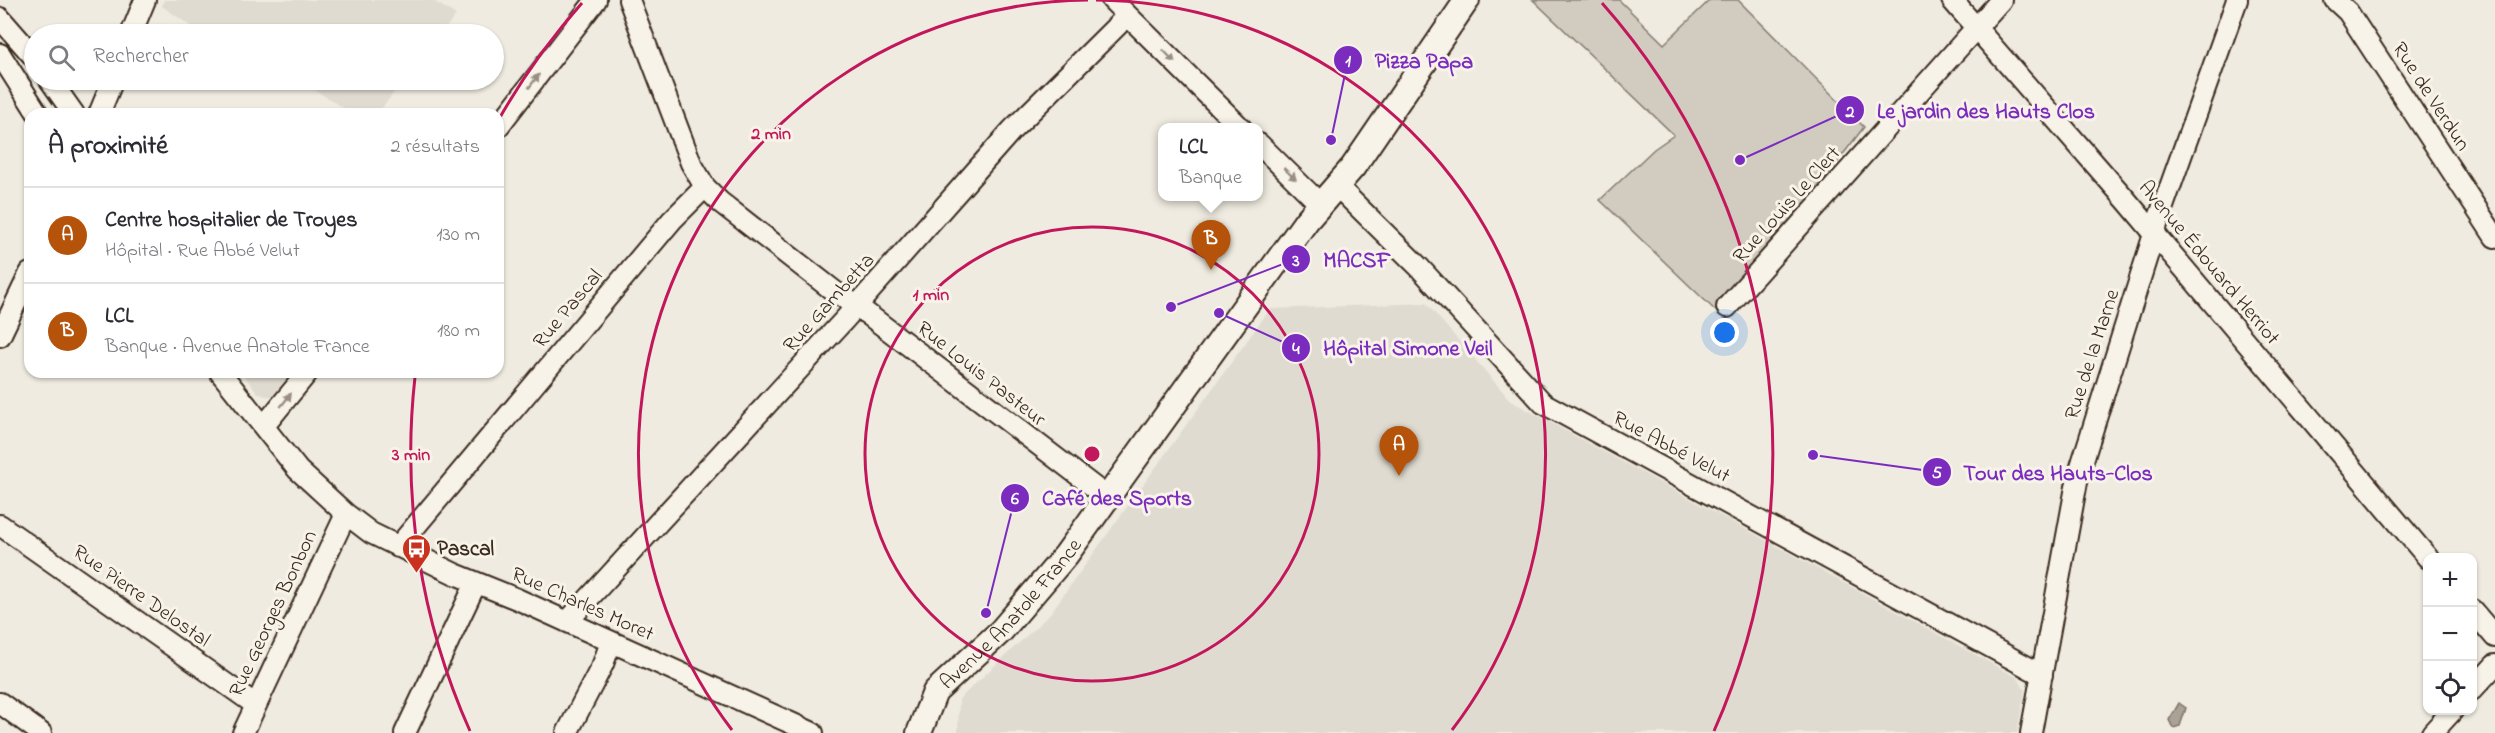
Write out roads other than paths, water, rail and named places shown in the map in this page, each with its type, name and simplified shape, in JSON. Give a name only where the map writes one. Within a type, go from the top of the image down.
[{"type":"main road","name":"Avenue Anatole France","points":[[920,733],[935,692],[1001,631],[1037,591],[1320,204],[1353,167],[1467,0]]},
{"type":"street","points":[[135,24],[145,0]]},
{"type":"street","points":[[504,119],[596,0]]},
{"type":"street","name":"Rue Louis Pasteur","points":[[628,0],[691,163],[705,187],[737,216],[834,291],[857,306],[1107,497]]},
{"type":"street","points":[[1113,0],[1236,123]]},
{"type":"street","name":"Avenue Édouard Herriot","points":[[1952,0],[2154,234],[2424,553]]},
{"type":"street","name":"Rue Louis Le Clert","points":[[1727,307],[2001,0]]},
{"type":"street","name":"Rue de la Marne","points":[[2031,733],[2078,476],[2154,234],[2237,0]]},
{"type":"street","name":"Rue de Verdun","points":[[2342,4],[2493,229]]},
{"type":"street","name":"Rue Gambetta","points":[[567,622],[857,306],[1012,130],[1127,16]]},
{"type":"street","points":[[0,18],[24,43]]},
{"type":"street","points":[[0,54],[34,108]]},
{"type":"street","points":[[57,90],[70,108]]},
{"type":"street","points":[[101,108],[109,90]]},
{"type":"street","points":[[1263,148],[1320,204]]},
{"type":"street","name":"Rue Abbé Velut","points":[[1336,186],[1419,267],[1543,404],[2042,675]]},
{"type":"street","name":"Rue Pascal","points":[[398,547],[672,220],[705,187]]},
{"type":"street","points":[[0,336],[24,286]]},
{"type":"street","name":"Rue Charles Moret","points":[[225,378],[298,470],[346,514],[371,533],[476,583],[813,733]]},
{"type":"street","points":[[264,426],[303,378]]},
{"type":"street","name":"Rue Georges Bonbon","points":[[243,733],[346,514]]},
{"type":"street","name":"Rue Pierre Delostal","points":[[0,525],[256,705]]},
{"type":"street","points":[[405,733],[476,583]]},
{"type":"street","points":[[2477,616],[2495,637]]},
{"type":"street","points":[[567,733],[603,664],[611,642]]},
{"type":"street","points":[[2477,685],[2495,665]]},
{"type":"street","points":[[0,703],[41,733]]},
{"type":"street","points":[[2432,733],[2449,715]]},
{"type":"place","name":"Pizza Papa","points":[[1331,140]]},
{"type":"place","name":"Le jardin des Hauts Clos","points":[[1740,160]]},
{"type":"place","name":"LCL","points":[[1211,270]]},
{"type":"place","name":"MACSF","points":[[1171,307]]},
{"type":"place","name":"Hôpital Simone Veil","points":[[1219,313]]},
{"type":"place","name":"Tour des Hauts-Clos","points":[[1813,455]]},
{"type":"place","name":"Centre hospitalier de Troyes","points":[[1399,476]]},
{"type":"place","name":"Pascal","points":[[416,574]]},
{"type":"place","name":"Café des Sports","points":[[986,613]]}]
